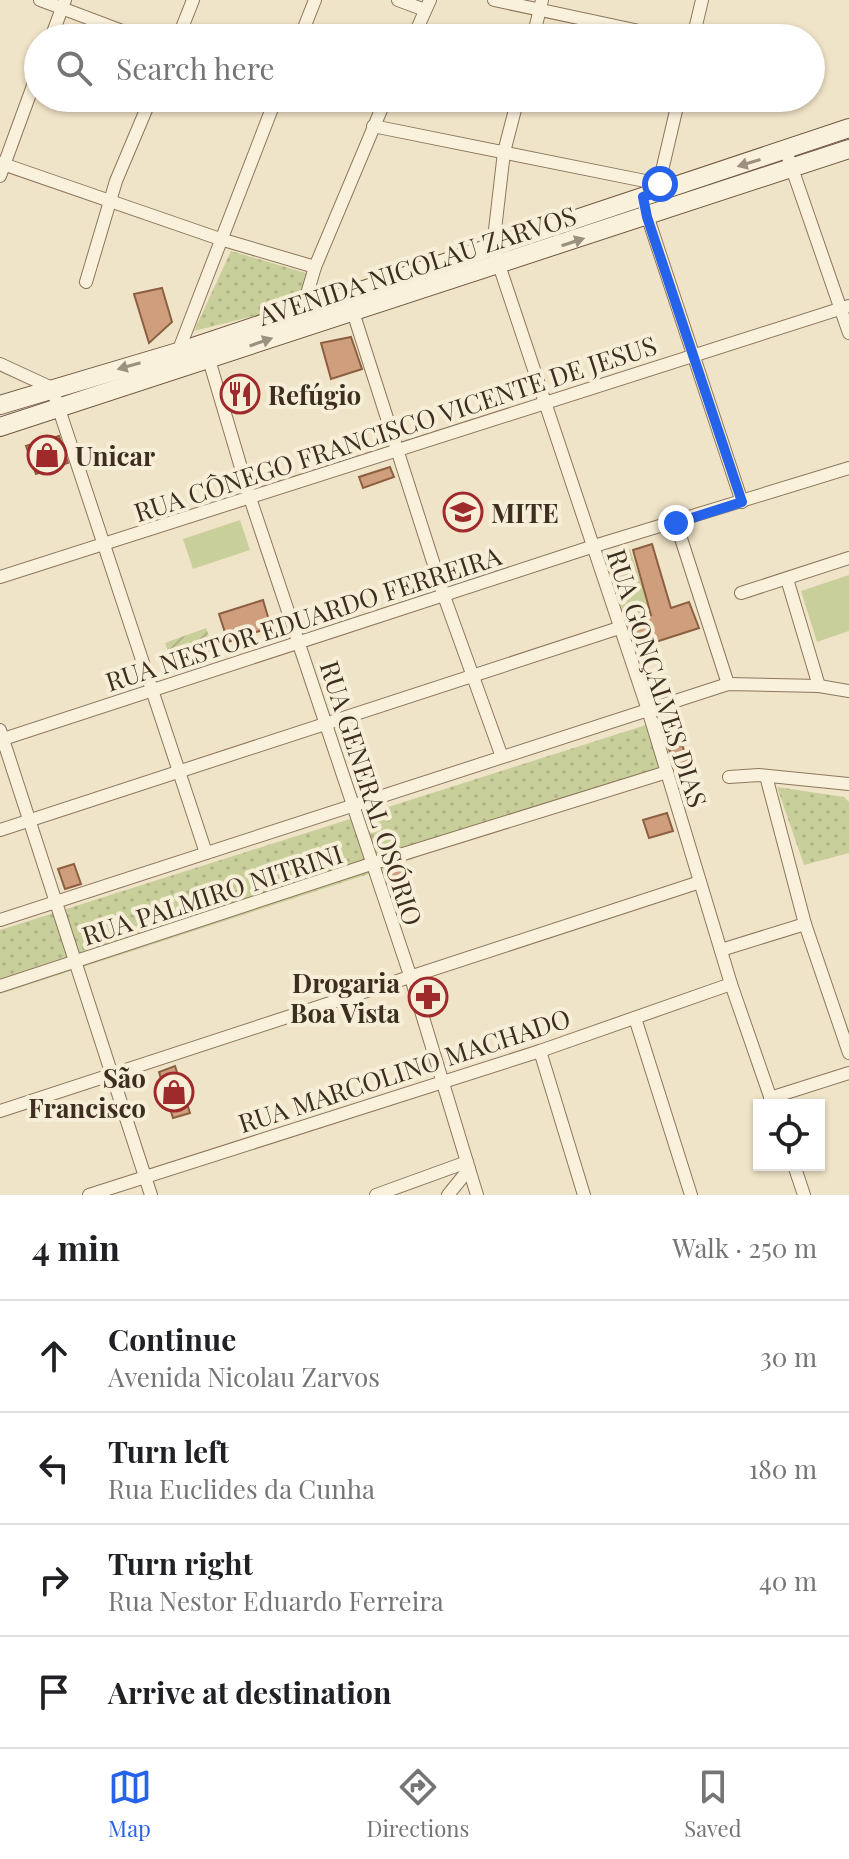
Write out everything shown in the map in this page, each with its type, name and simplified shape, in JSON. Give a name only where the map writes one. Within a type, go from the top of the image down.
[{"type":"main road","name":"AVENIDA NICOLAU ZARVOS","points":[[6,403],[178,352],[207,351],[349,304],[493,247],[653,191],[786,151],[849,128]]},
{"type":"main road","name":"AVENIDA NICOLAU ZARVOS","points":[[0,427],[59,408],[302,311],[349,304],[498,266],[849,149]]},
{"type":"street","points":[[40,0],[63,4],[109,24]]},
{"type":"street","points":[[184,24],[193,0]]},
{"type":"street","points":[[306,24],[315,0]]},
{"type":"street","points":[[398,0],[428,5],[419,24]]},
{"type":"street","points":[[494,0],[541,5],[616,24]]},
{"type":"street","points":[[696,24],[702,0]]},
{"type":"street","points":[[56,24],[63,4]]},
{"type":"street","points":[[24,108],[1,168],[315,267]]},
{"type":"street","points":[[86,282],[110,202],[145,112]]},
{"type":"street","points":[[178,352],[270,112]]},
{"type":"street","points":[[302,311],[315,267],[380,112]]},
{"type":"street","points":[[493,247],[504,152],[514,112]]},
{"type":"street","points":[[675,112],[647,217],[742,502]]},
{"type":"street","points":[[373,126],[504,152],[653,191]]},
{"type":"street","points":[[786,151],[845,307],[849,333]]},
{"type":"street","name":"RUA GONÇALVES DIAS","points":[[493,247],[649,713],[731,984],[770,1099]]},
{"type":"street","points":[[349,304],[444,596],[502,757]]},
{"type":"street","name":"RUA CÔNEGO FRANCISCO VICENTE DE JESUS","points":[[0,577],[845,307]]},
{"type":"street","name":"RUA GENERAL OSÓRIO","points":[[207,351],[250,498],[411,978],[477,1195]]},
{"type":"street","points":[[0,364],[52,388],[206,853]]},
{"type":"street","points":[[6,403],[20,373]]},
{"type":"street","name":"RUA NESTOR EDUARDO FERREIRA","points":[[1,737],[591,547],[849,468]]},
{"type":"street","points":[[676,523],[728,684]]},
{"type":"street","points":[[741,593],[849,558]]},
{"type":"street","points":[[787,579],[819,686]]},
{"type":"street","points":[[0,830],[619,628]]},
{"type":"street","points":[[0,920],[502,757],[649,713],[728,684],[819,686],[849,691]]},
{"type":"street","points":[[1,737],[32,820],[151,1195]]},
{"type":"street","name":"RUA PALMIRO NITRINI","points":[[0,986],[371,864],[667,772]]},
{"type":"street","points":[[729,777],[766,776],[849,784]]},
{"type":"street","points":[[766,776],[805,924],[849,1053]]},
{"type":"street","points":[[0,1111],[700,882]]},
{"type":"street","points":[[721,950],[805,924]]},
{"type":"street","name":"RUA MARCOLINO MACHADO","points":[[89,1195],[108,1192],[146,1175],[540,1051],[731,984]]},
{"type":"street","points":[[635,1018],[691,1195]]},
{"type":"street","points":[[540,1051],[584,1195]]},
{"type":"street","points":[[779,1099],[849,1073]]},
{"type":"street","points":[[435,1174],[448,1195],[468,1165]]},
{"type":"street","points":[[376,1195],[468,1165]]},
{"type":"street","points":[[796,1171],[804,1195]]},
{"type":"green space","points":[[231,251],[306,273],[309,277],[302,304],[194,331]]},
{"type":"green space","points":[[240,520],[250,550],[193,569],[183,539]]},
{"type":"green space","points":[[630,549],[652,615],[627,623],[605,559]]},
{"type":"green space","points":[[849,575],[849,631],[817,642],[801,591]]},
{"type":"green space","points":[[206,628],[215,652],[173,667],[165,643]]},
{"type":"green space","points":[[646,725],[662,771],[378,871],[0,994],[0,930]]},
{"type":"green space","points":[[777,787],[844,797],[849,802],[849,853],[804,865]]},
{"type":"building","points":[[162,288],[172,322],[149,343],[134,294]]},
{"type":"building","points":[[351,337],[362,369],[331,379],[321,343]]},
{"type":"building","name":"Refúgio","points":[[243,376],[248,406],[237,408],[231,383]]},
{"type":"building","name":"Unicar","points":[[59,436],[68,463],[36,474],[26,446]]},
{"type":"building","points":[[390,467],[394,477],[363,488],[359,477]]},
{"type":"building","points":[[652,544],[671,608],[689,602],[699,628],[637,648],[628,623],[651,615],[633,550]]},
{"type":"building","points":[[263,600],[271,627],[228,642],[219,614]]},
{"type":"building","points":[[682,745],[688,761],[674,766],[669,749]]},
{"type":"building","points":[[667,813],[673,831],[649,838],[643,820]]},
{"type":"building","points":[[74,864],[81,884],[65,889],[58,869]]},
{"type":"building","points":[[402,865],[409,886],[392,892],[385,871]]},
{"type":"building","name":"São Francisco","points":[[175,1066],[190,1113],[173,1118],[159,1072]]},
{"type":"place","name":"Refúgio","points":[[240,394]]},
{"type":"place","name":"Unicar","points":[[47,455]]},
{"type":"place","name":"MITE","points":[[463,512]]},
{"type":"place","name":"Drogaria Boa Vista","points":[[428,997]]},
{"type":"place","name":"São Francisco","points":[[174,1092]]},
{"type":"route","points":[[660,184],[657,192],[643,197],[647,217],[742,502],[676,523]]}]
